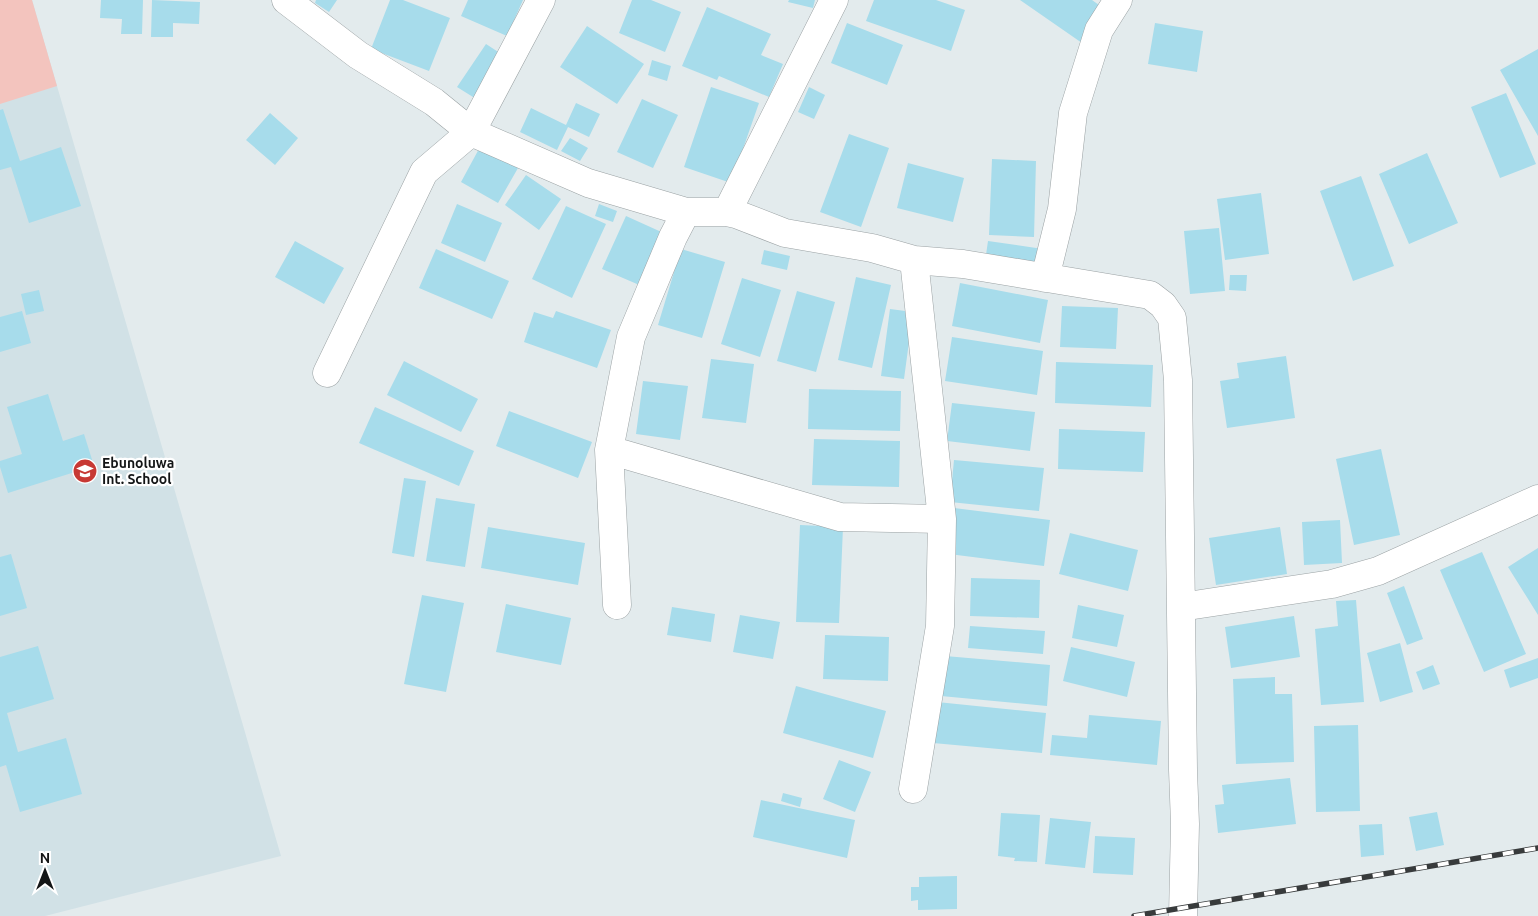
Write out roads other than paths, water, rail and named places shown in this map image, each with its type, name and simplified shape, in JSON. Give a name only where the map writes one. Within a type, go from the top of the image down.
[{"type":"street","points":[[286,0],[358,55],[434,102],[471,132],[588,183],[686,212],[728,212],[786,232],[872,248],[914,260],[963,264],[1150,295],[1164,305],[1172,318],[1178,380],[1185,824],[1183,916]]},
{"type":"street","points":[[327,373],[424,172],[471,132],[541,0]]},
{"type":"street","points":[[728,212],[834,0]]},
{"type":"street","points":[[1045,278],[1062,209],[1073,113],[1099,30],[1118,0]]},
{"type":"street","points":[[618,605],[609,450],[631,337],[673,237],[686,212]]},
{"type":"street","points":[[913,789],[940,626],[942,519],[914,260]]},
{"type":"street","points":[[609,450],[840,517],[942,519]]},
{"type":"street","points":[[1181,608],[1332,584],[1378,571],[1538,499]]},
{"type":"railway","points":[[1134,916],[1538,848]]},
{"type":"place","name":"Ebunoluwa Int. School","points":[[85,471]]}]
